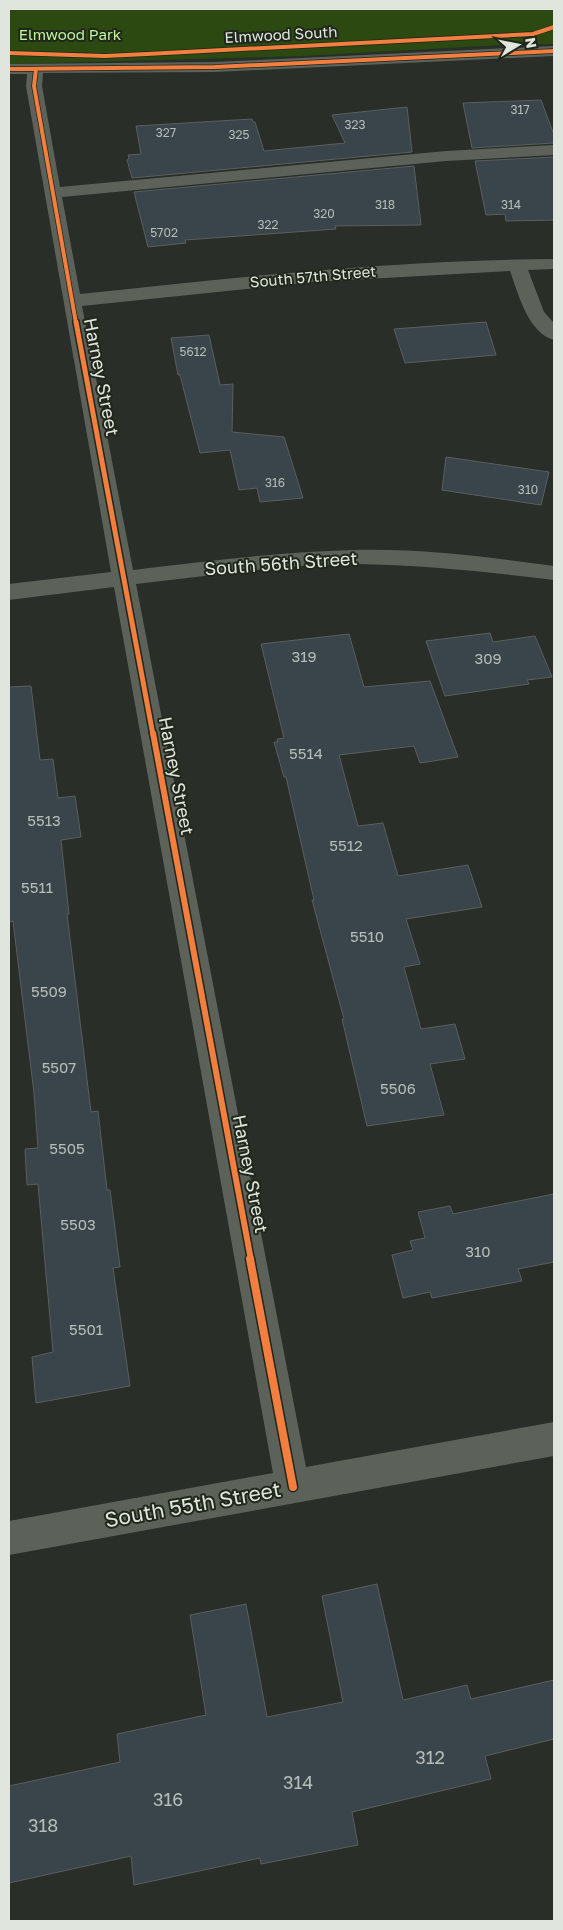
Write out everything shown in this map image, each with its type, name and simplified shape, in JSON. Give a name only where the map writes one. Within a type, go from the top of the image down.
[{"type":"street","points":[[9,69],[215,67],[554,51]]},
{"type":"street","name":"Harney Street","points":[[36,70],[34,86],[52,193],[293,1487]]},
{"type":"street","points":[[52,193],[446,156],[554,150]]},
{"type":"street","name":"South 57th Street","points":[[72,301],[308,277],[554,264]]},
{"type":"street","points":[[517,265],[535,314],[554,334]]},
{"type":"street","name":"South 56th Street","points":[[9,592],[264,562],[355,557],[457,561],[554,573]]},
{"type":"street","name":"South 55th Street","points":[[9,1538],[554,1440]]},
{"type":"green space","name":"Elmwood Park","points":[[9,9],[554,9],[554,44],[517,44],[301,56],[9,64]]},
{"type":"building","points":[[541,100],[554,135],[554,143],[472,148],[463,103]]},
{"type":"building","points":[[407,107],[412,152],[132,178],[127,160],[129,159],[128,155],[141,154],[136,126],[252,119],[255,122],[264,151],[345,143],[332,115]]},
{"type":"building","points":[[554,157],[554,220],[506,221],[505,214],[486,215],[475,161]]},
{"type":"building","points":[[414,166],[421,225],[335,226],[336,229],[185,240],[186,243],[148,247],[134,192]]},
{"type":"building","points":[[486,322],[496,355],[405,363],[394,329]]},
{"type":"building","points":[[209,335],[220,385],[233,384],[232,432],[284,437],[303,498],[260,502],[257,488],[239,490],[230,450],[200,453],[180,375],[178,375],[171,338]]},
{"type":"building","points":[[446,457],[549,472],[541,505],[442,490]]},
{"type":"building","points":[[490,633],[493,642],[535,636],[552,677],[527,680],[529,684],[445,696],[426,641]]},
{"type":"building","points":[[349,634],[364,687],[430,681],[458,757],[420,763],[414,746],[339,755],[358,826],[383,823],[398,876],[468,865],[482,907],[406,919],[420,964],[404,967],[421,1029],[455,1024],[465,1059],[430,1064],[444,1115],[367,1126],[342,1019],[344,1019],[312,900],[314,900],[286,777],[284,777],[274,742],[278,742],[277,739],[284,738],[261,644]]},
{"type":"building","points":[[31,686],[40,760],[53,759],[58,798],[75,796],[81,837],[61,840],[69,914],[67,914],[91,1112],[98,1111],[107,1190],[110,1190],[120,1267],[113,1268],[130,1386],[36,1403],[32,1357],[53,1352],[38,1184],[27,1185],[25,1149],[38,1148],[34,1093],[13,921],[9,922],[9,687]]},
{"type":"building","points":[[554,1194],[554,1262],[518,1269],[522,1281],[432,1298],[430,1292],[403,1298],[392,1255],[413,1250],[410,1241],[425,1238],[418,1212],[450,1206],[453,1214]]},
{"type":"building","points":[[377,1584],[403,1700],[467,1685],[471,1699],[554,1680],[554,1739],[485,1756],[491,1779],[352,1812],[358,1845],[261,1864],[260,1858],[134,1885],[131,1856],[9,1883],[9,1786],[120,1762],[117,1734],[206,1715],[190,1615],[246,1604],[267,1717],[343,1702],[322,1596]]},
{"type":"cycle path","name":"Elmwood South","points":[[9,53],[105,56],[147,54],[533,34],[554,27]]},
{"type":"cycle path","points":[[9,69],[215,67],[554,51]]},
{"type":"cycle path","points":[[36,69],[34,86],[52,193],[293,1487]]}]
